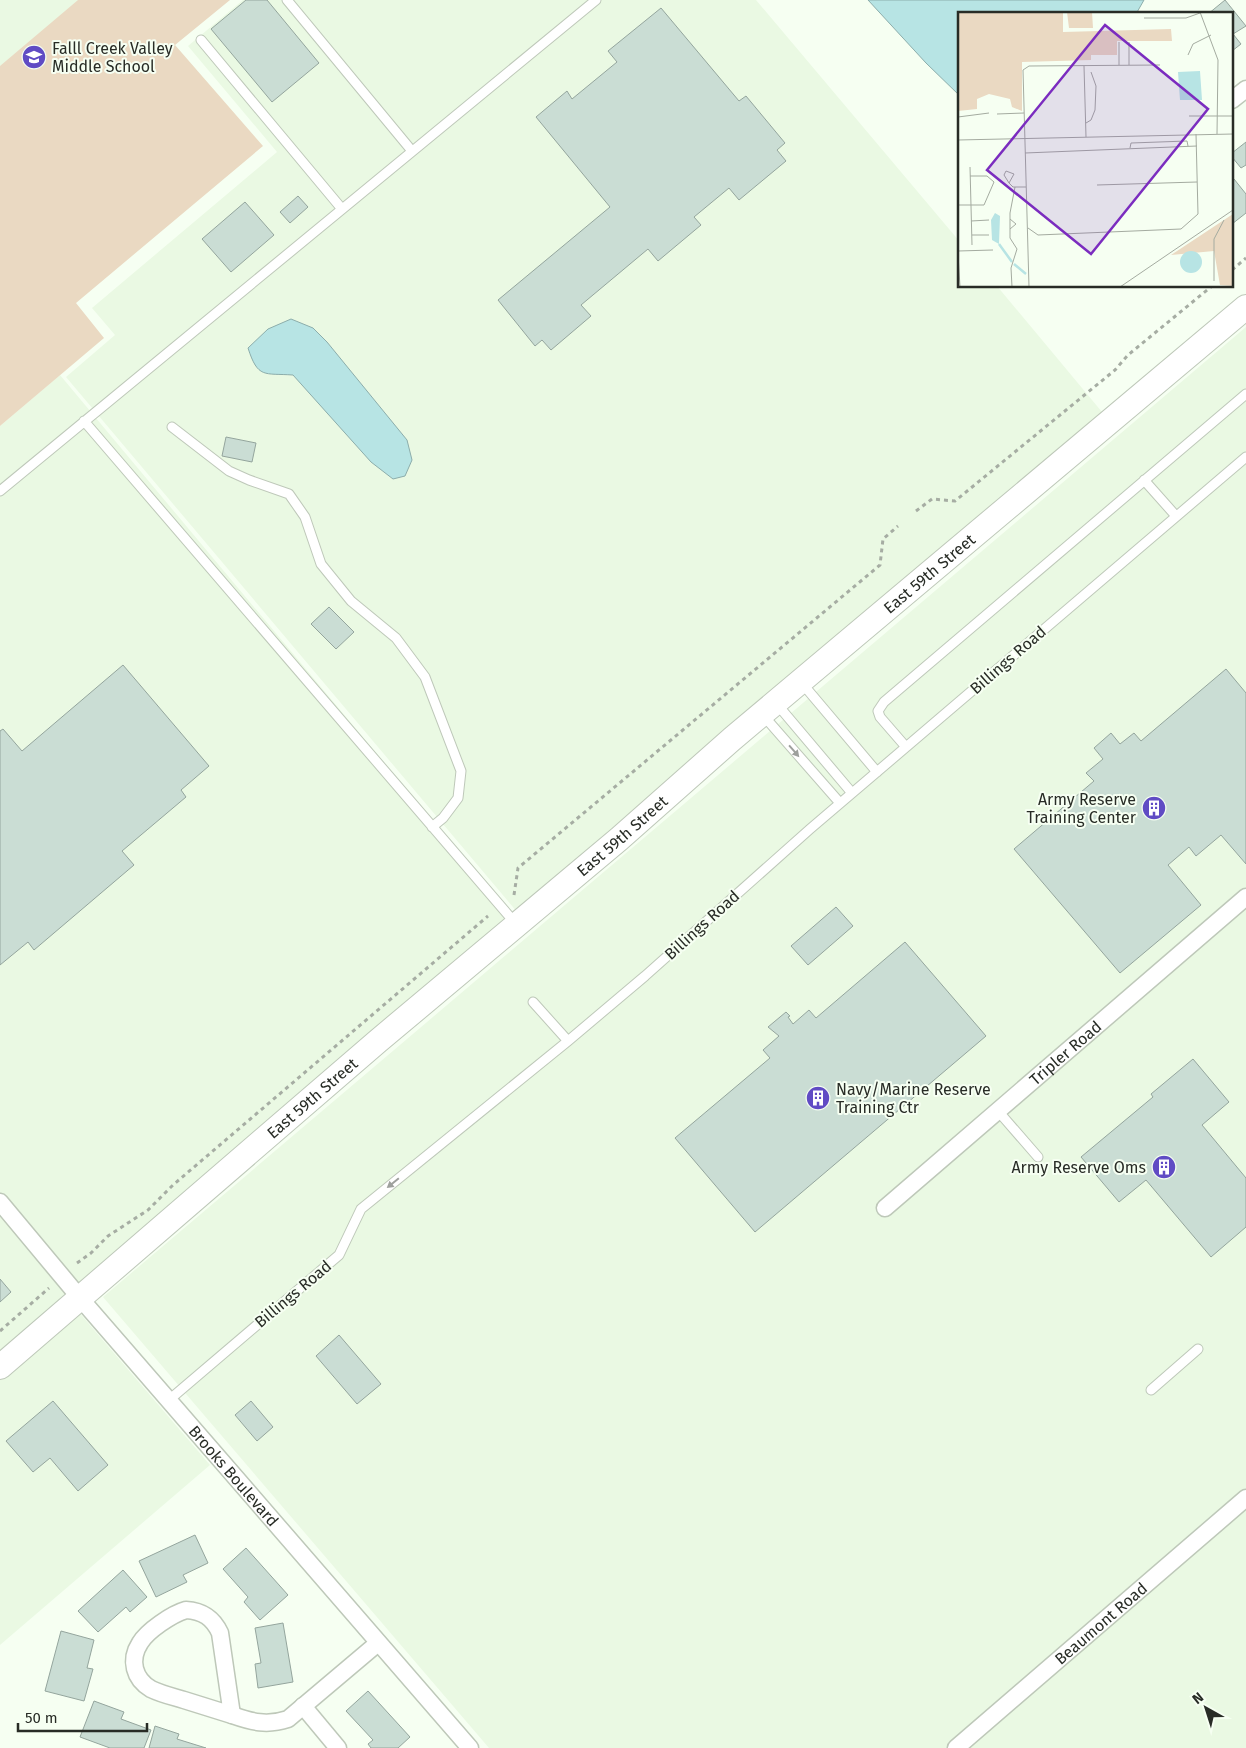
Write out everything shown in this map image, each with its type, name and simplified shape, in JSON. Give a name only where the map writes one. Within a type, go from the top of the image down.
[{"type":"street","points":[[1234,98],[1246,89]]},
{"type":"street","name":"East 59th Street","points":[[0,1367],[516,924],[619,839],[769,709],[1246,307]]},
{"type":"street","name":"Tripler Road","points":[[885,1208],[1246,897]]},
{"type":"street","name":"Brooks Boulevard","points":[[0,1202],[80,1298],[470,1748]]},
{"type":"street","name":"Beaumont Road","points":[[956,1748],[1246,1498]]},
{"type":"street","points":[[232,1715],[221,1636],[211,1618],[194,1610],[176,1613],[141,1641],[135,1652],[136,1674],[152,1690],[253,1722],[271,1724],[288,1719],[378,1642]]},
{"type":"street","points":[[303,1706],[338,1748]]},
{"type":"lane","points":[[287,0],[412,152]]},
{"type":"lane","points":[[0,491],[596,0]]},
{"type":"lane","points":[[201,40],[342,209]]},
{"type":"lane","points":[[906,747],[880,717],[878,710],[884,702],[1246,394]]},
{"type":"lane","points":[[84,421],[516,924]]},
{"type":"lane","points":[[172,427],[229,471],[289,494],[305,517],[321,564],[351,601],[396,638],[425,677],[461,770],[458,798],[443,818],[432,827]]},
{"type":"lane","name":"Billings Road","points":[[169,1400],[339,1255],[360,1209],[568,1041],[645,976],[840,803],[1246,457]]},
{"type":"lane","points":[[1144,480],[1176,516]]},
{"type":"lane","points":[[801,682],[877,772]]},
{"type":"lane","points":[[769,709],[852,794]]},
{"type":"lane","points":[[769,709],[840,803]]},
{"type":"lane","points":[[533,1002],[568,1041]]},
{"type":"lane","points":[[998,1111],[1038,1157]]},
{"type":"lane","points":[[1151,1390],[1198,1349]]},
{"type":"path","points":[[1234,268],[1246,258]]},
{"type":"path","points":[[916,512],[932,499],[955,502],[1115,370],[1128,355],[1210,288]]},
{"type":"path","points":[[514,895],[518,868],[880,565],[883,539],[898,526]]},
{"type":"path","points":[[77,1263],[92,1253],[108,1236],[148,1210],[173,1185],[488,916]]},
{"type":"path","points":[[0,1331],[49,1288]]},
{"type":"shaded area","name":"Falll Creek Valley Middle School","points":[[0,0],[136,0],[0,115]]},
{"type":"shaded area","points":[[78,0],[230,0],[175,45],[263,146],[76,303],[104,338],[0,426],[0,66]]},
{"type":"shaded area","points":[[243,0],[756,0],[958,240],[958,288],[999,288],[1107,418],[518,913],[66,377],[115,335],[92,308],[277,152],[188,46]]},
{"type":"shaded area","points":[[1246,327],[1246,1748],[489,1748],[103,1297]]},
{"type":"shaded area","points":[[60,375],[514,918],[0,1353],[0,426]]},
{"type":"shaded area","points":[[77,1310],[210,1465],[0,1645],[0,1378]]},
{"type":"water","points":[[868,0],[1144,0],[1137,12],[958,12],[958,94],[926,63]]},
{"type":"water","points":[[291,319],[313,328],[327,342],[407,440],[412,460],[405,476],[393,479],[371,462],[293,375],[269,374],[259,370],[255,365],[248,348],[268,329]]},
{"type":"building","points":[[246,0],[267,0],[319,63],[272,102],[211,29]]},
{"type":"building","points":[[1225,0],[1246,26],[1234,33],[1234,12],[1210,12]]},
{"type":"building","points":[[661,8],[739,101],[746,96],[785,143],[777,150],[786,161],[739,200],[729,188],[694,217],[701,225],[658,261],[648,249],[581,305],[591,316],[551,350],[542,340],[535,346],[498,300],[610,207],[536,117],[567,91],[572,99],[617,62],[608,51]]},
{"type":"building","points":[[1234,35],[1241,44],[1234,49]]},
{"type":"building","points":[[1246,142],[1246,165],[1241,168],[1234,159],[1234,151]]},
{"type":"building","points":[[1234,179],[1246,194],[1246,213],[1234,222]]},
{"type":"building","points":[[298,196],[308,207],[290,223],[280,212]]},
{"type":"building","points":[[245,202],[274,235],[231,272],[202,239]]},
{"type":"building","points":[[226,437],[256,443],[252,462],[222,456]]},
{"type":"building","points":[[329,607],[354,632],[336,649],[311,624]]},
{"type":"building","points":[[123,665],[209,766],[181,790],[186,797],[122,851],[134,865],[34,950],[28,942],[0,965],[0,731],[3,729],[22,751]]},
{"type":"building","name":"Army Reserve Training Center","points":[[1226,669],[1246,693],[1246,864],[1221,835],[1196,856],[1189,847],[1168,865],[1201,905],[1120,973],[1014,849],[1094,781],[1086,773],[1103,759],[1094,748],[1111,733],[1120,744],[1134,733],[1141,741]]},
{"type":"building","points":[[836,907],[853,926],[808,965],[791,946]]},
{"type":"building","name":"Navy/Marine Reserve Training Ctr","points":[[905,942],[986,1036],[755,1232],[675,1138],[770,1058],[763,1050],[779,1036],[768,1027],[786,1012],[793,1024],[809,1010],[816,1018]]},
{"type":"building","name":"Army Reserve Oms","points":[[1193,1059],[1229,1102],[1202,1125],[1246,1178],[1246,1227],[1211,1257],[1146,1180],[1119,1202],[1081,1157],[1153,1097],[1151,1094]]},
{"type":"building","points":[[0,1279],[11,1292],[0,1302]]},
{"type":"building","points":[[339,1335],[381,1384],[357,1404],[316,1356]]},
{"type":"building","points":[[53,1401],[108,1465],[78,1491],[50,1458],[33,1472],[6,1441]]},
{"type":"building","points":[[251,1401],[273,1427],[257,1441],[235,1415]]},
{"type":"building","points":[[195,1535],[208,1563],[183,1575],[187,1582],[156,1597],[139,1561]]},
{"type":"building","points":[[246,1548],[288,1595],[260,1620],[244,1602],[248,1597],[223,1569]]},
{"type":"building","points":[[123,1570],[147,1597],[130,1612],[126,1607],[98,1632],[78,1611]]},
{"type":"building","points":[[283,1623],[293,1682],[258,1688],[255,1664],[261,1663],[255,1628]]},
{"type":"building","points":[[61,1631],[94,1640],[87,1668],[93,1669],[84,1701],[45,1691]]},
{"type":"building","points":[[368,1691],[410,1737],[398,1748],[371,1748],[368,1744],[373,1740],[346,1711]]},
{"type":"building","points":[[94,1701],[124,1712],[121,1719],[151,1730],[144,1748],[110,1748],[80,1737]]},
{"type":"building","points":[[155,1726],[179,1734],[177,1739],[206,1748],[149,1748]]},
{"type":"place","name":"Falll Creek Valley Middle School","points":[[34,57]]},
{"type":"place","name":"Army Reserve Training Center","points":[[1154,808]]},
{"type":"place","name":"Navy/Marine Reserve Training Ctr","points":[[818,1098]]},
{"type":"place","name":"Army Reserve Oms","points":[[1164,1167]]}]
